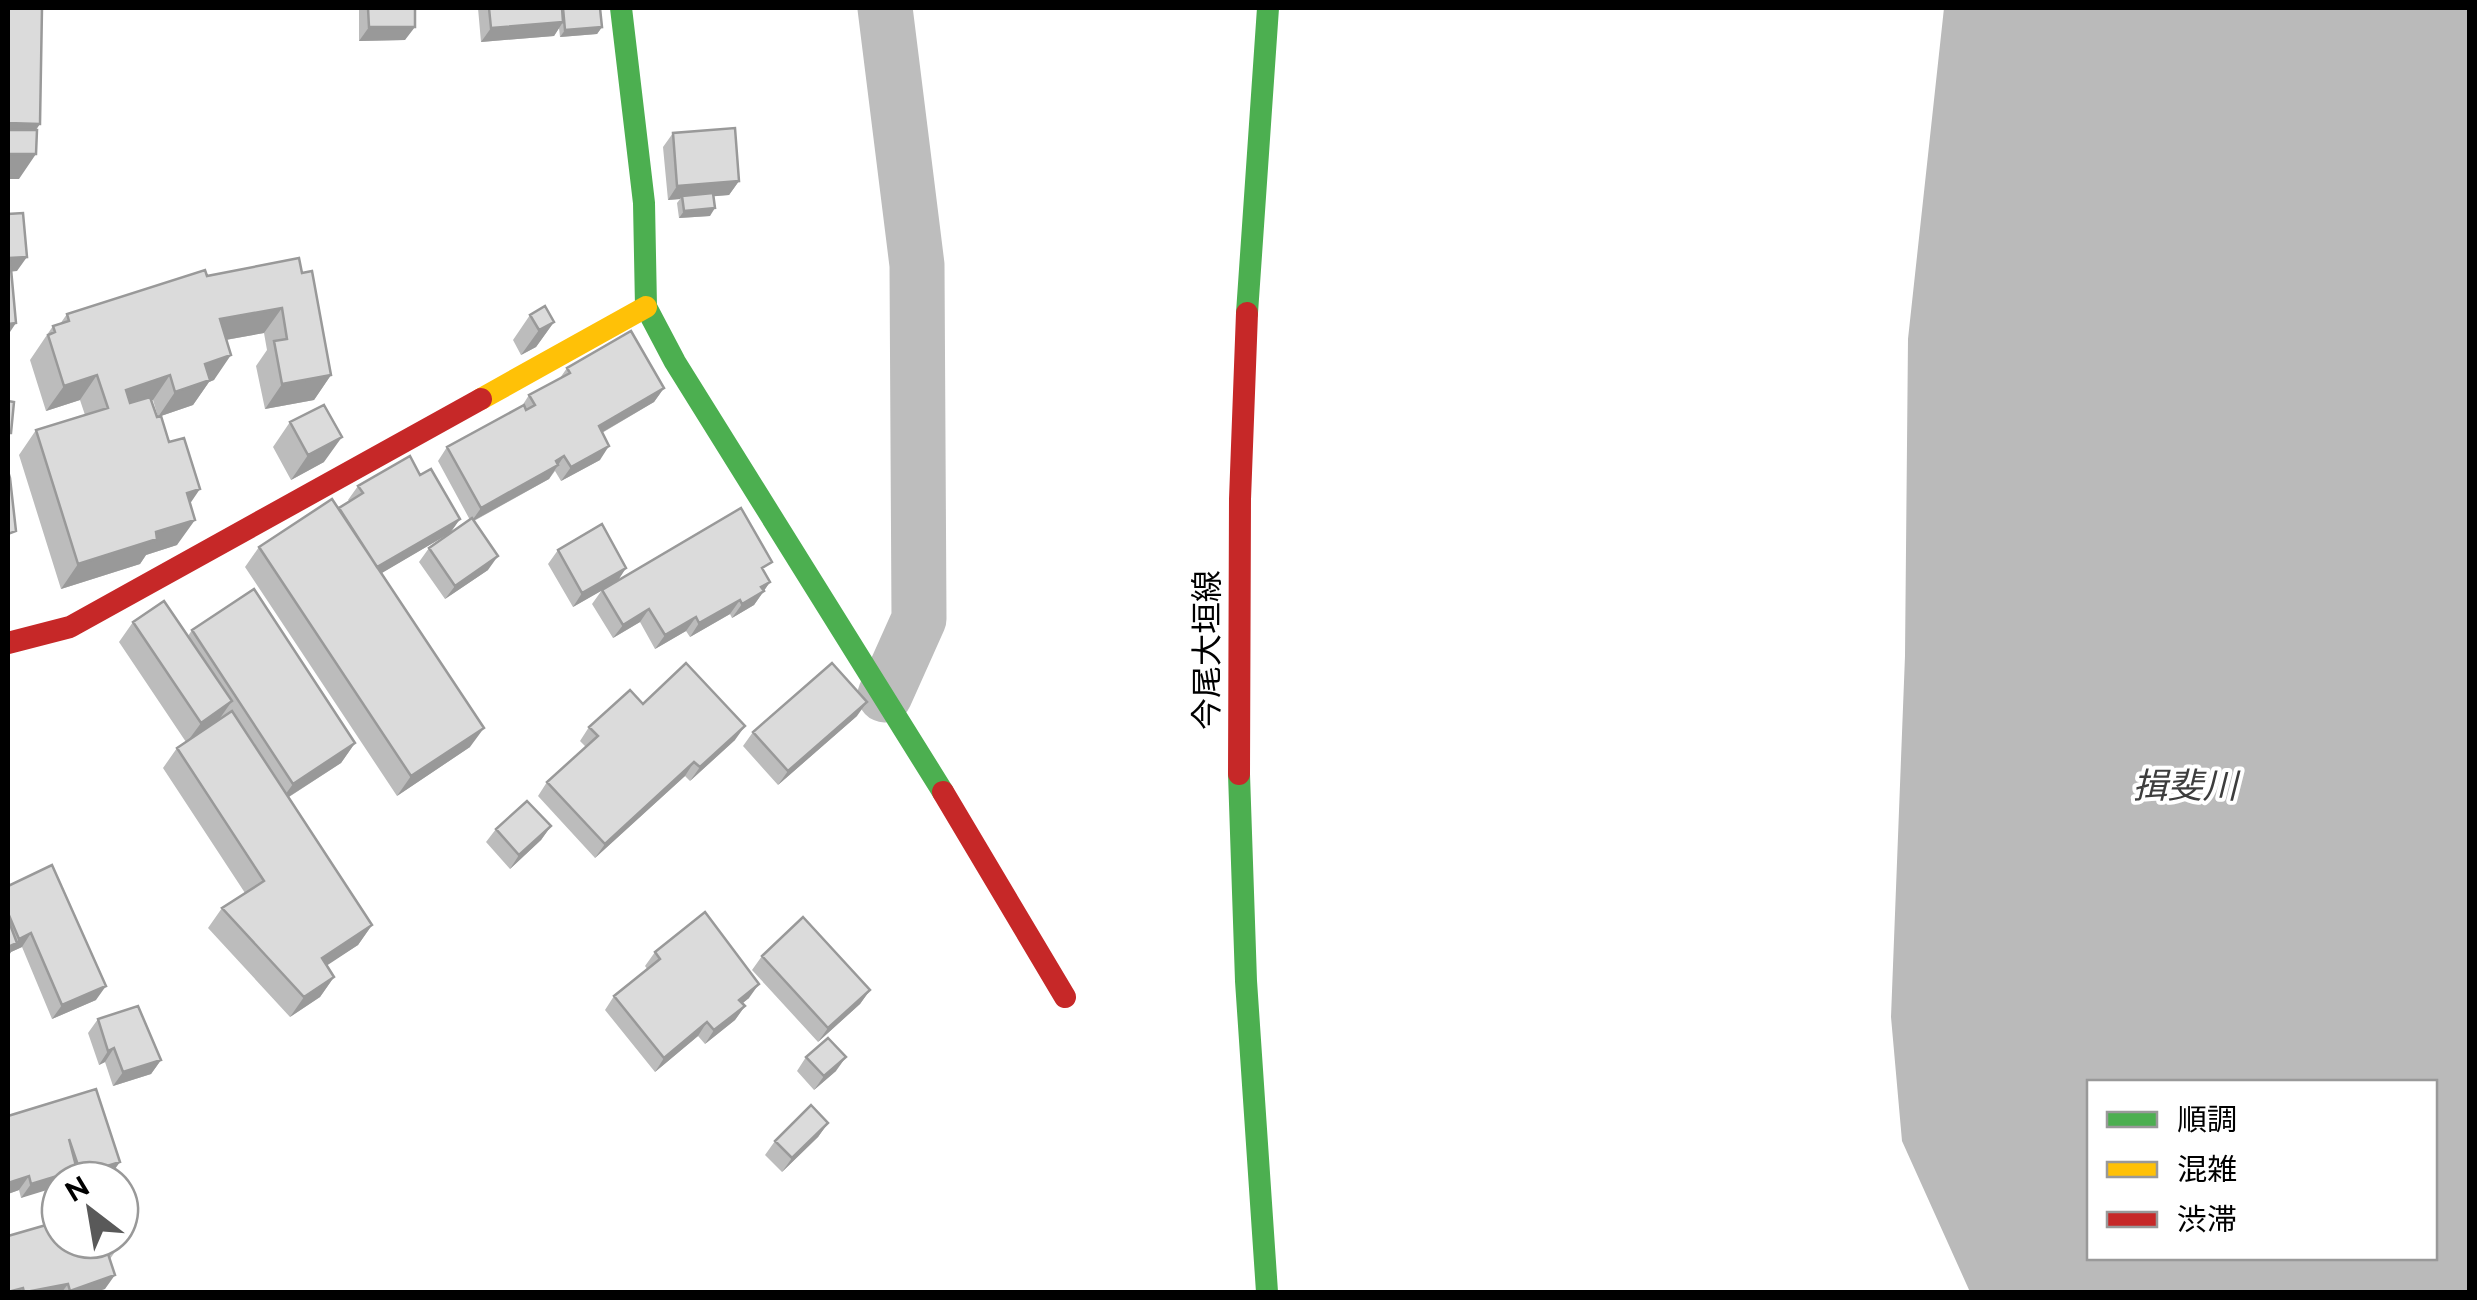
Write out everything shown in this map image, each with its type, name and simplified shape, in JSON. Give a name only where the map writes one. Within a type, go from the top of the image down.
[{"type":"street","points":[[621,8],[644,203],[646,307],[674,362],[886,695],[1065,996]]},
{"type":"street","points":[[885,8],[917,266],[919,619],[886,695]]},
{"type":"street","name":"今尾大垣線","points":[[1267,1292],[1239,797],[1238,614],[1247,254],[1268,8]]},
{"type":"street","points":[[8,643],[70,627],[646,307]]},
{"type":"water","name":"揖斐川","points":[[1944,8],[2469,8],[2469,1292],[1970,1292],[1902,1141],[1891,1017],[1905,656],[1908,339]]},
{"type":"building","points":[[8,8],[42,8],[40,124],[8,123]]},
{"type":"building","points":[[368,8],[415,8],[415,27],[369,27]]},
{"type":"building","points":[[489,8],[562,8],[563,22],[491,28]]},
{"type":"building","points":[[563,8],[600,8],[602,27],[565,30]]},
{"type":"building","points":[[735,128],[739,181],[677,186],[673,133]]},
{"type":"building","points":[[8,130],[37,130],[36,154],[8,154]]},
{"type":"building","points":[[713,193],[715,208],[684,211],[682,196]]},
{"type":"building","points":[[23,213],[27,257],[10,258],[16,323],[8,324],[8,214]]},
{"type":"building","points":[[299,258],[302,273],[312,271],[331,375],[282,384],[274,341],[287,339],[282,308],[220,319],[231,355],[205,364],[210,380],[175,392],[170,375],[126,390],[130,403],[150,397],[169,442],[184,438],[200,489],[187,493],[195,520],[156,532],[157,539],[78,564],[36,430],[108,408],[97,375],[64,386],[48,335],[55,332],[53,326],[69,321],[67,314],[205,270],[207,276]]},
{"type":"building","points":[[545,306],[554,322],[539,330],[530,315]]},
{"type":"building","points":[[631,331],[664,388],[599,426],[609,446],[571,467],[564,456],[556,461],[558,465],[481,508],[447,447],[524,405],[526,410],[535,405],[529,395],[570,373],[567,368]]},
{"type":"building","points":[[8,401],[14,402],[11,433],[8,433]]},
{"type":"building","points":[[324,405],[342,437],[308,455],[290,422]]},
{"type":"building","points":[[410,456],[420,475],[431,469],[460,519],[377,567],[339,508],[363,493],[358,486]]},
{"type":"building","points":[[8,471],[16,531],[8,534]]},
{"type":"building","points":[[332,499],[484,728],[411,776],[259,547]]},
{"type":"building","points":[[741,508],[772,562],[762,568],[770,582],[761,587],[764,591],[699,623],[696,617],[665,635],[649,609],[623,625],[602,590]]},
{"type":"building","points":[[472,518],[498,556],[455,586],[429,548]]},
{"type":"building","points":[[602,524],[626,568],[582,593],[558,550]]},
{"type":"building","points":[[254,589],[355,743],[293,784],[192,630]]},
{"type":"building","points":[[164,601],[232,701],[201,723],[133,622]]},
{"type":"building","points":[[686,663],[745,726],[700,767],[694,762],[605,844],[547,782],[598,736],[589,727],[630,690],[643,704]]},
{"type":"building","points":[[832,663],[867,702],[788,771],[753,732]]},
{"type":"building","points":[[232,711],[372,925],[322,958],[334,977],[304,997],[222,908],[264,881],[177,748]]},
{"type":"building","points":[[527,801],[551,826],[519,855],[496,829]]},
{"type":"building","points":[[52,865],[106,986],[62,1005],[31,933],[19,939],[8,913],[8,886]]},
{"type":"building","points":[[705,912],[759,984],[739,1000],[745,1006],[714,1030],[707,1022],[664,1058],[614,996],[660,959],[655,952]]},
{"type":"building","points":[[803,917],[870,990],[828,1028],[762,956]]},
{"type":"building","points":[[8,919],[17,943],[8,947]]},
{"type":"building","points":[[138,1006],[161,1060],[123,1072],[114,1048],[108,1051],[98,1019]]},
{"type":"building","points":[[828,1038],[846,1057],[824,1076],[806,1057]]},
{"type":"building","points":[[96,1089],[119,1160],[76,1160],[69,1139],[74,1160],[40,1160],[40,1181],[31,1184],[29,1176],[8,1183],[8,1116]]},
{"type":"building","points":[[811,1105],[828,1123],[792,1158],[775,1141]]},
{"type":"building","points":[[40,1227],[40,1260],[110,1260],[115,1275],[70,1291],[68,1284],[8,1292],[8,1236]]},
{"type":"traffic: fast","points":[[621,8],[644,203],[646,307],[675,362],[943,792]]},
{"type":"traffic: fast","points":[[1247,313],[1268,8]]},
{"type":"traffic: fast","points":[[1239,774],[1246,981],[1267,1292]]},
{"type":"traffic: slow","points":[[481,399],[646,307]]},
{"type":"traffic: jam","points":[[1239,774],[1240,499],[1247,313]]},
{"type":"traffic: jam","points":[[8,643],[70,627],[481,399]]},
{"type":"traffic: jam","points":[[943,792],[1065,997]]}]
